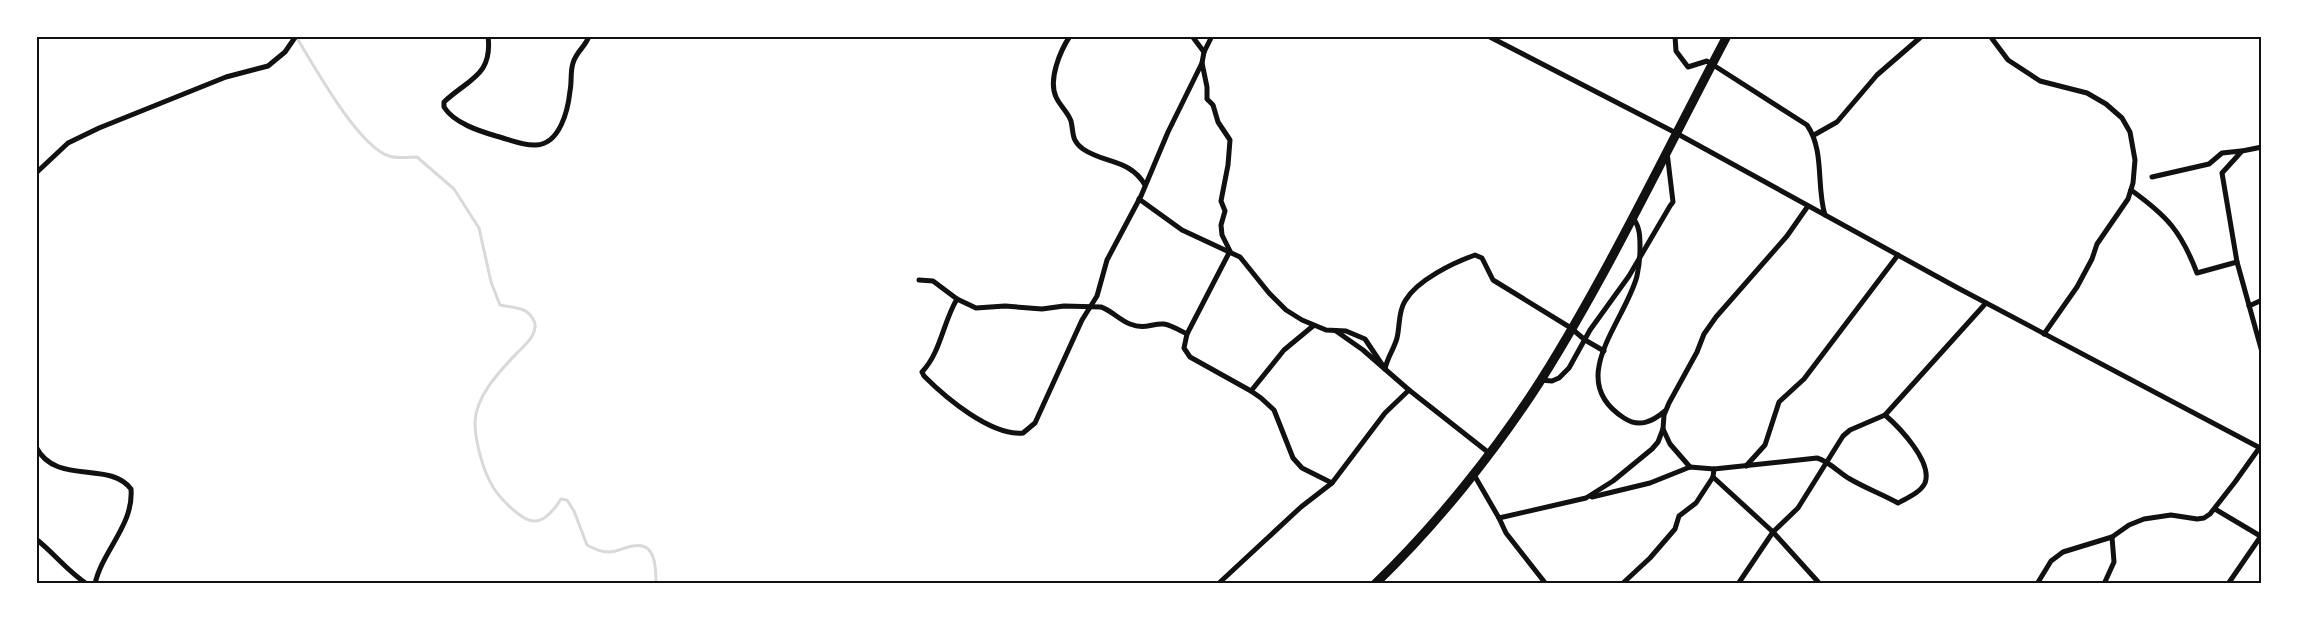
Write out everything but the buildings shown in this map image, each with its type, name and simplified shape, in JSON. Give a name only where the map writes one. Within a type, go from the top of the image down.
[{"type":"main road","points":[[1375,584],[1473,473],[1540,380],[1632,216],[1727,36]]},
{"type":"street","points":[[36,172],[68,143],[99,128],[226,77],[268,66],[285,52],[296,36]]},
{"type":"street","points":[[488,36],[490,49],[484,68],[464,88],[444,102],[444,108],[481,131],[538,146],[550,141],[564,119],[571,90],[573,63],[579,51],[587,43],[589,36]]},
{"type":"street","points":[[1070,36],[1063,47],[1053,88],[1058,101],[1070,118],[1072,136],[1084,150],[1136,171],[1145,185]]},
{"type":"street","points":[[1192,36],[1204,52]]},
{"type":"street","points":[[957,299],[950,310],[931,362],[922,372],[924,376],[951,401],[983,421],[1016,434],[1028,431],[1035,423],[1082,320],[1097,296],[1107,260],[1139,199],[1168,132],[1202,63],[1204,52],[1212,36]]},
{"type":"street","points":[[1488,36],[1676,134],[1986,303],[2261,448],[2215,508],[2204,518],[2171,515],[2144,519],[2129,525],[2112,537],[2063,552],[2051,561],[2037,584]]},
{"type":"street","points":[[1676,36],[1676,51],[1688,67],[1705,61],[1712,64],[1799,118],[1814,135],[1820,199],[1825,215]]},
{"type":"street","points":[[1814,135],[1837,122],[1877,75],[1922,36]]},
{"type":"street","points":[[1990,36],[2008,60],[2040,81],[2087,93],[2106,104],[2122,118],[2130,132],[2135,159],[2128,200],[2097,244],[2077,287],[2044,334]]},
{"type":"street","points":[[1202,63],[1207,99],[1213,105],[1218,122],[1230,140],[1221,201],[1225,211],[1221,225],[1222,235],[1230,251]]},
{"type":"street","points":[[2152,177],[2209,164],[2222,153],[2262,147]]},
{"type":"street","points":[[1540,380],[1552,381],[1559,378],[1569,368],[1673,202],[1667,149]]},
{"type":"street","points":[[2242,150],[2222,173],[2237,262],[2262,352]]},
{"type":"street","points":[[2131,190],[2153,206],[2179,234],[2187,246],[2197,273],[2237,262]]},
{"type":"street","points":[[1139,199],[1182,230],[1230,251],[1245,261],[1269,293],[1286,310],[1313,326],[1357,334],[1365,339],[1385,369]]},
{"type":"street","points":[[1586,498],[1635,465],[1658,442],[1666,411],[1710,325],[1765,264],[1808,206]]},
{"type":"street","points":[[1632,216],[1638,224],[1640,258],[1634,285],[1597,370],[1597,382],[1602,397],[1609,406],[1629,421],[1640,424],[1648,422],[1666,411]]},
{"type":"street","points":[[1230,251],[1187,334],[1184,348],[1190,357],[1262,398],[1274,410],[1293,458],[1302,468],[1332,483]]},
{"type":"street","points":[[1385,369],[1387,358],[1396,341],[1404,302],[1412,292],[1436,273],[1475,255],[1482,258],[1493,280],[1604,351]]},
{"type":"street","points":[[1746,466],[1766,445],[1779,402],[1804,379],[1898,255]]},
{"type":"street","points":[[919,280],[933,281],[957,299],[976,308],[1005,306],[1042,309],[1064,306],[1107,309],[1115,317],[1130,324],[1144,328],[1165,324],[1187,334]]},
{"type":"street","points":[[2249,306],[2262,300]]},
{"type":"street","points":[[1738,584],[1773,532],[1798,508],[1826,461],[1850,430],[1886,415],[1986,303]]},
{"type":"street","points":[[1251,391],[1284,350],[1313,326]]},
{"type":"street","points":[[1336,331],[1489,453]]},
{"type":"street","points":[[36,384],[36,401]]},
{"type":"street","points":[[1218,584],[1301,507],[1332,483],[1385,413],[1409,390]]},
{"type":"street","points":[[1499,518],[1650,483],[1690,467],[1714,469],[1808,459],[1826,461],[1838,472],[1898,503],[1918,491],[1924,485],[1926,477],[1920,457],[1898,426],[1886,415]]},
{"type":"street","points":[[1663,429],[1670,444],[1690,467]]},
{"type":"street","points":[[36,447],[39,452],[62,469],[110,476],[123,481],[131,489],[121,532],[105,558],[95,584]]},
{"type":"street","points":[[1622,584],[1650,558],[1675,529],[1679,516],[1696,503],[1713,477],[1714,469]]},
{"type":"street","points":[[1473,473],[1506,532],[1546,584]]},
{"type":"street","points":[[1713,477],[1773,532],[1820,584]]},
{"type":"street","points":[[2215,508],[2261,536],[2228,584]]},
{"type":"street","points":[[2103,584],[2114,562],[2112,537]]},
{"type":"street","points":[[36,539],[72,574],[87,584]]},
{"type":"waterway","points":[[297,38],[325,85],[364,137],[389,156],[417,157],[454,189],[479,228],[491,282],[500,305],[524,310],[534,321],[535,327],[531,338],[490,384],[476,412],[475,430],[478,447],[493,487],[511,508],[524,518],[535,521],[547,516],[561,499],[567,500],[574,511],[587,545],[609,552],[633,546],[646,548],[653,557],[656,584]]}]
